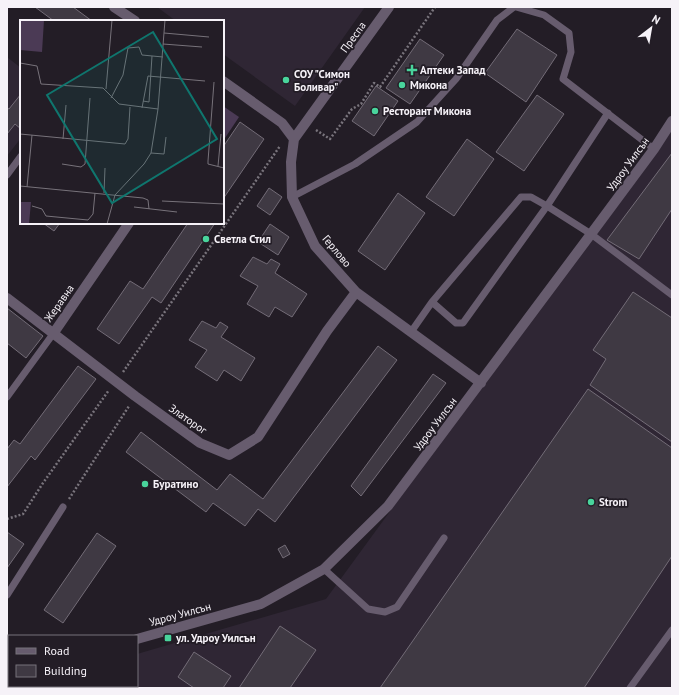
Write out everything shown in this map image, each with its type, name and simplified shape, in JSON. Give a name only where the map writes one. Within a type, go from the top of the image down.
[{"type":"street","points":[[114,7],[134,20]]},
{"type":"street","name":"Преспа","points":[[292,136],[306,124],[389,7]]},
{"type":"street","points":[[224,82],[282,123],[292,136]]},
{"type":"street","name":"Удроу Уилсън","points":[[138,638],[261,604],[324,569],[388,506],[481,383],[654,149],[672,122]]},
{"type":"street","name":"Герлово","points":[[292,136],[292,196],[315,246],[356,292],[481,383]]},
{"type":"street","name":"Жеравна","points":[[53,334],[129,224]]},
{"type":"street","name":"Златорог","points":[[7,298],[200,443],[229,455],[258,437],[327,331],[356,292]]},
{"type":"lane","points":[[292,196],[355,164],[417,122],[456,79],[497,20],[515,7],[544,14],[569,33],[571,52],[563,80],[654,149]]},
{"type":"lane","points":[[432,302],[456,323],[463,323],[547,206],[608,113]]},
{"type":"lane","points":[[7,175],[20,157]]},
{"type":"lane","points":[[411,332],[432,302],[521,197],[531,196],[591,234],[672,295]]},
{"type":"lane","name":"Жеравна","points":[[7,397],[53,334]]},
{"type":"lane","points":[[7,595],[63,508]]},
{"type":"lane","points":[[324,569],[368,608],[385,612],[397,608],[444,538]]},
{"type":"lane","points":[[630,688],[672,630]]},
{"type":"path","points":[[306,124],[330,139],[352,109],[361,104],[374,84],[380,87],[435,7]]},
{"type":"path","points":[[121,374],[292,136]]},
{"type":"path","points":[[7,519],[23,514],[43,483],[112,387]]},
{"type":"path","points":[[63,508],[136,396]]},
{"type":"shaded area","name":"СОУ \"Симон Боливар\"","points":[[157,7],[365,7],[295,106],[224,55],[224,20],[175,20]]},
{"type":"shaded area","points":[[7,57],[20,67],[20,139],[7,156]]},
{"type":"shaded area","points":[[224,107],[239,117],[224,140]]},
{"type":"shaded area","points":[[672,125],[672,688],[38,688],[138,687],[138,654],[326,599]]},
{"type":"building","points":[[35,7],[73,7],[91,20],[53,20]]},
{"type":"building","points":[[517,29],[557,55],[526,102],[485,73]]},
{"type":"building","points":[[420,39],[444,55],[410,104],[386,88]]},
{"type":"building","name":"Ресторант Микона","points":[[376,86],[398,101],[374,136],[352,121]]},
{"type":"building","points":[[20,95],[20,128],[15,124],[7,134],[7,108],[9,109]]},
{"type":"building","points":[[537,95],[564,114],[524,171],[496,152]]},
{"type":"building","points":[[240,122],[264,139],[224,198],[224,146]]},
{"type":"building","points":[[467,139],[494,159],[454,216],[426,197]]},
{"type":"building","points":[[672,153],[672,209],[639,259],[607,240]]},
{"type":"building","points":[[269,188],[282,197],[270,215],[257,206]]},
{"type":"building","points":[[398,193],[425,213],[385,270],[358,251]]},
{"type":"building","points":[[44,224],[59,224],[54,231]]},
{"type":"building","points":[[187,224],[214,224],[161,303],[152,297],[119,344],[97,329],[130,281],[143,289]]},
{"type":"building","points":[[270,224],[289,237],[278,255],[258,242]]},
{"type":"building","points":[[253,257],[267,264],[271,259],[280,264],[275,273],[307,294],[292,317],[275,307],[269,317],[247,304],[258,286],[240,276]]},
{"type":"building","points":[[633,292],[672,318],[672,442],[590,385],[606,359],[593,350]]},
{"type":"building","points":[[7,308],[43,336],[26,358],[7,343]]},
{"type":"building","points":[[202,321],[216,328],[220,322],[228,327],[221,337],[255,358],[241,381],[224,370],[217,381],[195,367],[207,350],[189,340]]},
{"type":"building","points":[[378,346],[397,360],[275,522],[258,509],[245,526],[213,503],[206,512],[126,452],[141,432],[217,490],[230,474],[263,499]]},
{"type":"building","points":[[78,366],[96,379],[35,460],[31,456],[7,487],[7,449],[14,440],[20,444]]},
{"type":"building","points":[[433,374],[446,383],[361,496],[351,486]]},
{"type":"building","name":"Strom","points":[[588,389],[672,448],[672,556],[584,688],[380,688]]},
{"type":"building","points":[[7,532],[24,544],[7,568]]},
{"type":"building","points":[[97,533],[116,546],[63,623],[44,610]]},
{"type":"building","points":[[285,545],[290,554],[283,558],[278,549]]},
{"type":"building","points":[[280,626],[316,650],[290,688],[239,688]]},
{"type":"building","points":[[194,652],[231,676],[223,688],[194,688],[178,677]]},
{"type":"place","name":"Аптеки Запад","points":[[412,70]]},
{"type":"place","name":"СОУ \"Симон Боливар\"","points":[[286,80]]},
{"type":"place","name":"Микона","points":[[402,85]]},
{"type":"place","name":"Ресторант Микона","points":[[375,111]]},
{"type":"place","name":"Светла Стил","points":[[206,239]]},
{"type":"place","name":"Буратино","points":[[145,484]]},
{"type":"place","name":"Strom","points":[[591,502]]},
{"type":"place","name":"ул. Удроу Уилсън","points":[[168,638]]}]
